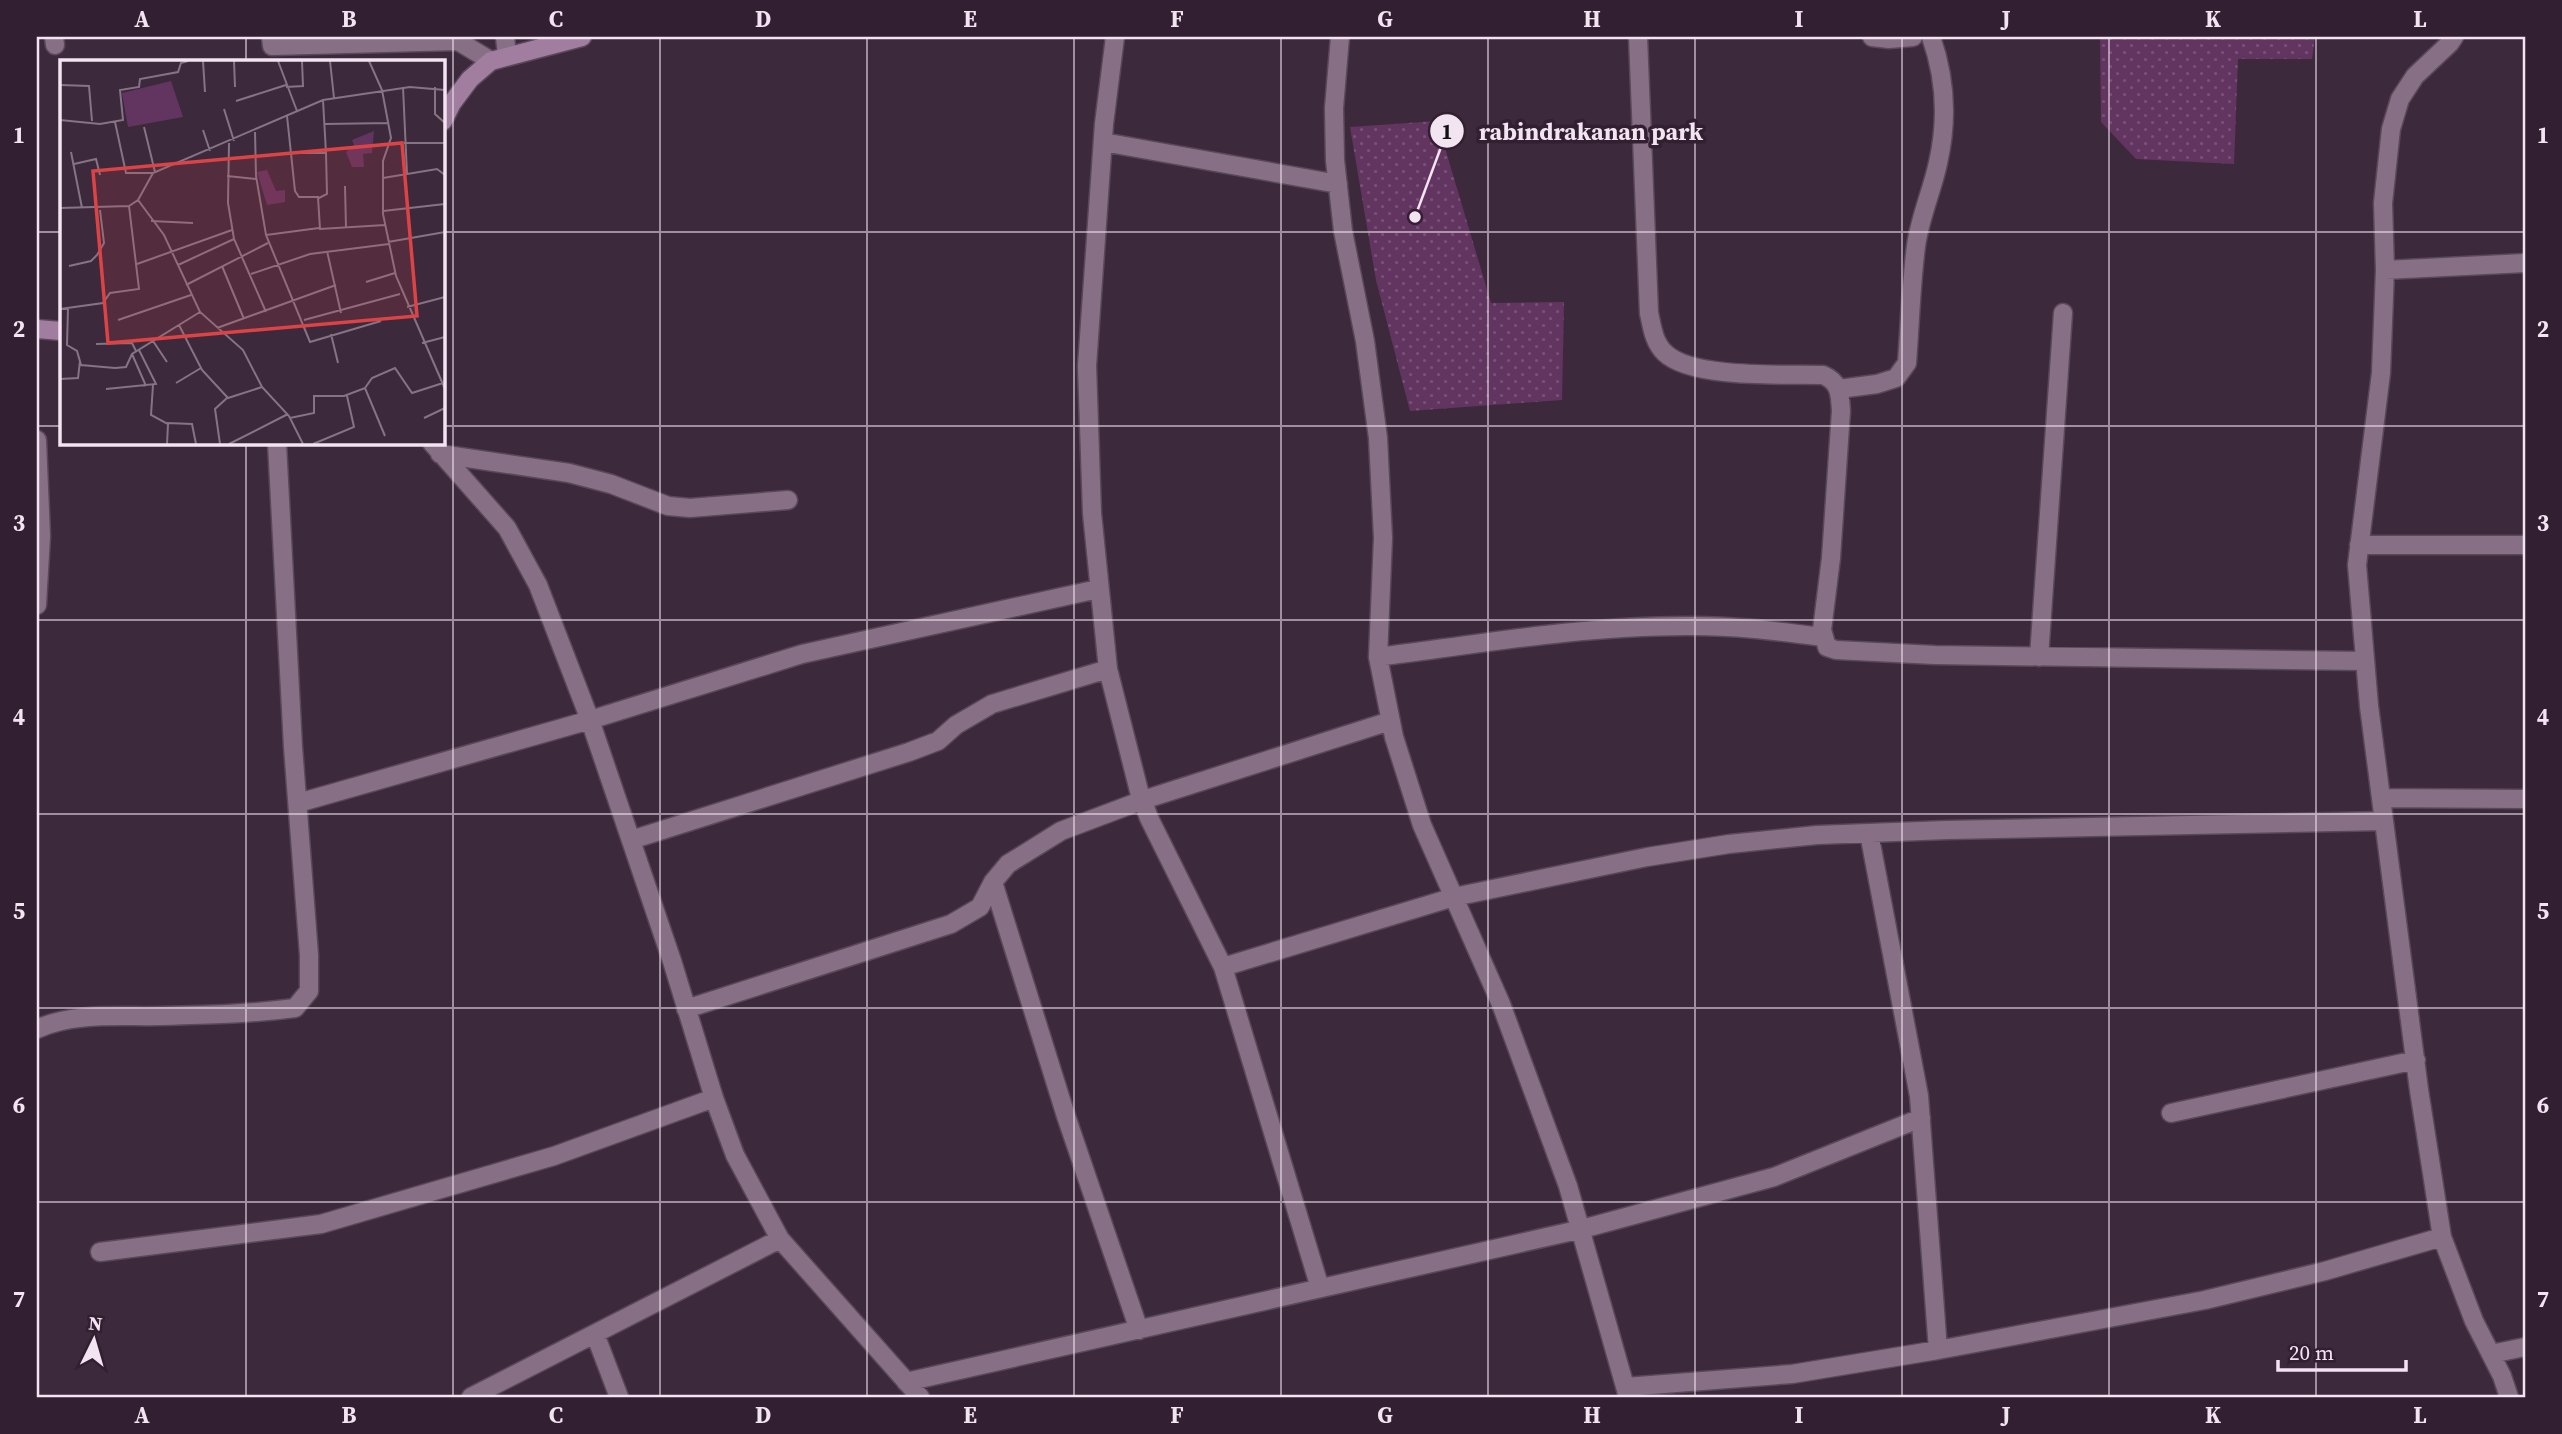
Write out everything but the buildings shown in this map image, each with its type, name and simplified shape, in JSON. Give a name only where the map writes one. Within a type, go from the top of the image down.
[{"type":"street","points":[[271,37],[272,46],[458,41],[499,58]]},
{"type":"street","points":[[499,58],[505,37]]},
{"type":"street","points":[[444,119],[470,79],[499,58],[582,37]]},
{"type":"street","points":[[1115,37],[1103,142],[1087,366],[1092,513],[1108,669],[1143,800],[1171,864],[1223,967],[1320,1288]]},
{"type":"street","points":[[1340,37],[1334,108],[1338,184],[1343,231],[1364,341],[1378,438],[1383,538],[1378,657],[1390,721],[1422,825],[1501,1004],[1581,1229],[1627,1392],[1792,1374],[1938,1350],[2205,1300],[2325,1271],[2442,1237]]},
{"type":"street","points":[[1638,37],[1649,313],[1654,336],[1662,351],[1678,363],[1712,370],[1823,375],[1835,382],[1839,389],[1841,411],[1831,558],[1822,637],[1827,646],[1841,651],[1924,655],[2365,661]]},
{"type":"street","points":[[1872,37],[1913,37]]},
{"type":"street","points":[[1839,389],[1877,384],[1896,378],[1907,363],[1916,245],[1939,162],[1944,109],[1942,73],[1931,37]]},
{"type":"street","points":[[2454,37],[2416,76],[2400,99],[2391,129],[2383,203],[2385,270],[2381,373],[2357,565],[2381,798],[2442,1237],[2474,1321],[2509,1397]]},
{"type":"street","points":[[1103,142],[1338,184]]},
{"type":"street","points":[[2385,270],[2525,263]]},
{"type":"street","points":[[2039,657],[2063,313]]},
{"type":"street","points":[[37,329],[60,331]]},
{"type":"street","points":[[37,440],[41,536],[37,605]]},
{"type":"street","points":[[37,1029],[52,1022],[93,1018],[245,1015],[295,1008],[309,990],[277,444]]},
{"type":"street","points":[[436,448],[569,473],[611,484],[668,506],[690,508],[788,500]]},
{"type":"street","points":[[436,448],[507,527],[538,585],[590,720],[735,1155],[780,1239],[920,1397]]},
{"type":"street","points":[[2359,545],[2525,545]]},
{"type":"street","points":[[298,803],[590,720],[802,654],[1098,589]]},
{"type":"street","points":[[1378,657],[1578,631],[1634,628],[1742,627],[1822,637]]},
{"type":"street","points":[[631,841],[909,752],[939,741],[956,724],[992,704],[1108,669]]},
{"type":"street","points":[[686,1009],[951,924],[980,907],[993,882],[1008,864],[1060,831],[1143,800],[1390,721]]},
{"type":"street","points":[[2381,798],[2525,799]]},
{"type":"street","points":[[1223,967],[1454,897],[1647,857],[1729,844],[1869,833],[2384,821]]},
{"type":"street","points":[[1869,833],[1919,1096],[1938,1350]]},
{"type":"street","points":[[993,882],[1066,1116],[1139,1330]]},
{"type":"street","points":[[2171,1113],[2416,1060]]},
{"type":"street","points":[[100,1252],[321,1224],[554,1156],[714,1098]]},
{"type":"street","points":[[906,1382],[1581,1229],[1774,1177],[1921,1118]]},
{"type":"street","points":[[471,1397],[780,1239]]},
{"type":"street","points":[[595,1334],[619,1397]]},
{"type":"street","points":[[2491,1354],[2525,1347]]},
{"type":"shaded area","points":[[2100,37],[2315,37],[2312,59],[2238,59],[2234,164],[2136,159],[2101,122]]},
{"type":"shaded area","points":[[1437,121],[1491,303],[1564,302],[1562,400],[1410,411],[1376,280],[1350,127]]},
{"type":"place","name":"rabindrakanan park","points":[[1415,217]]}]
